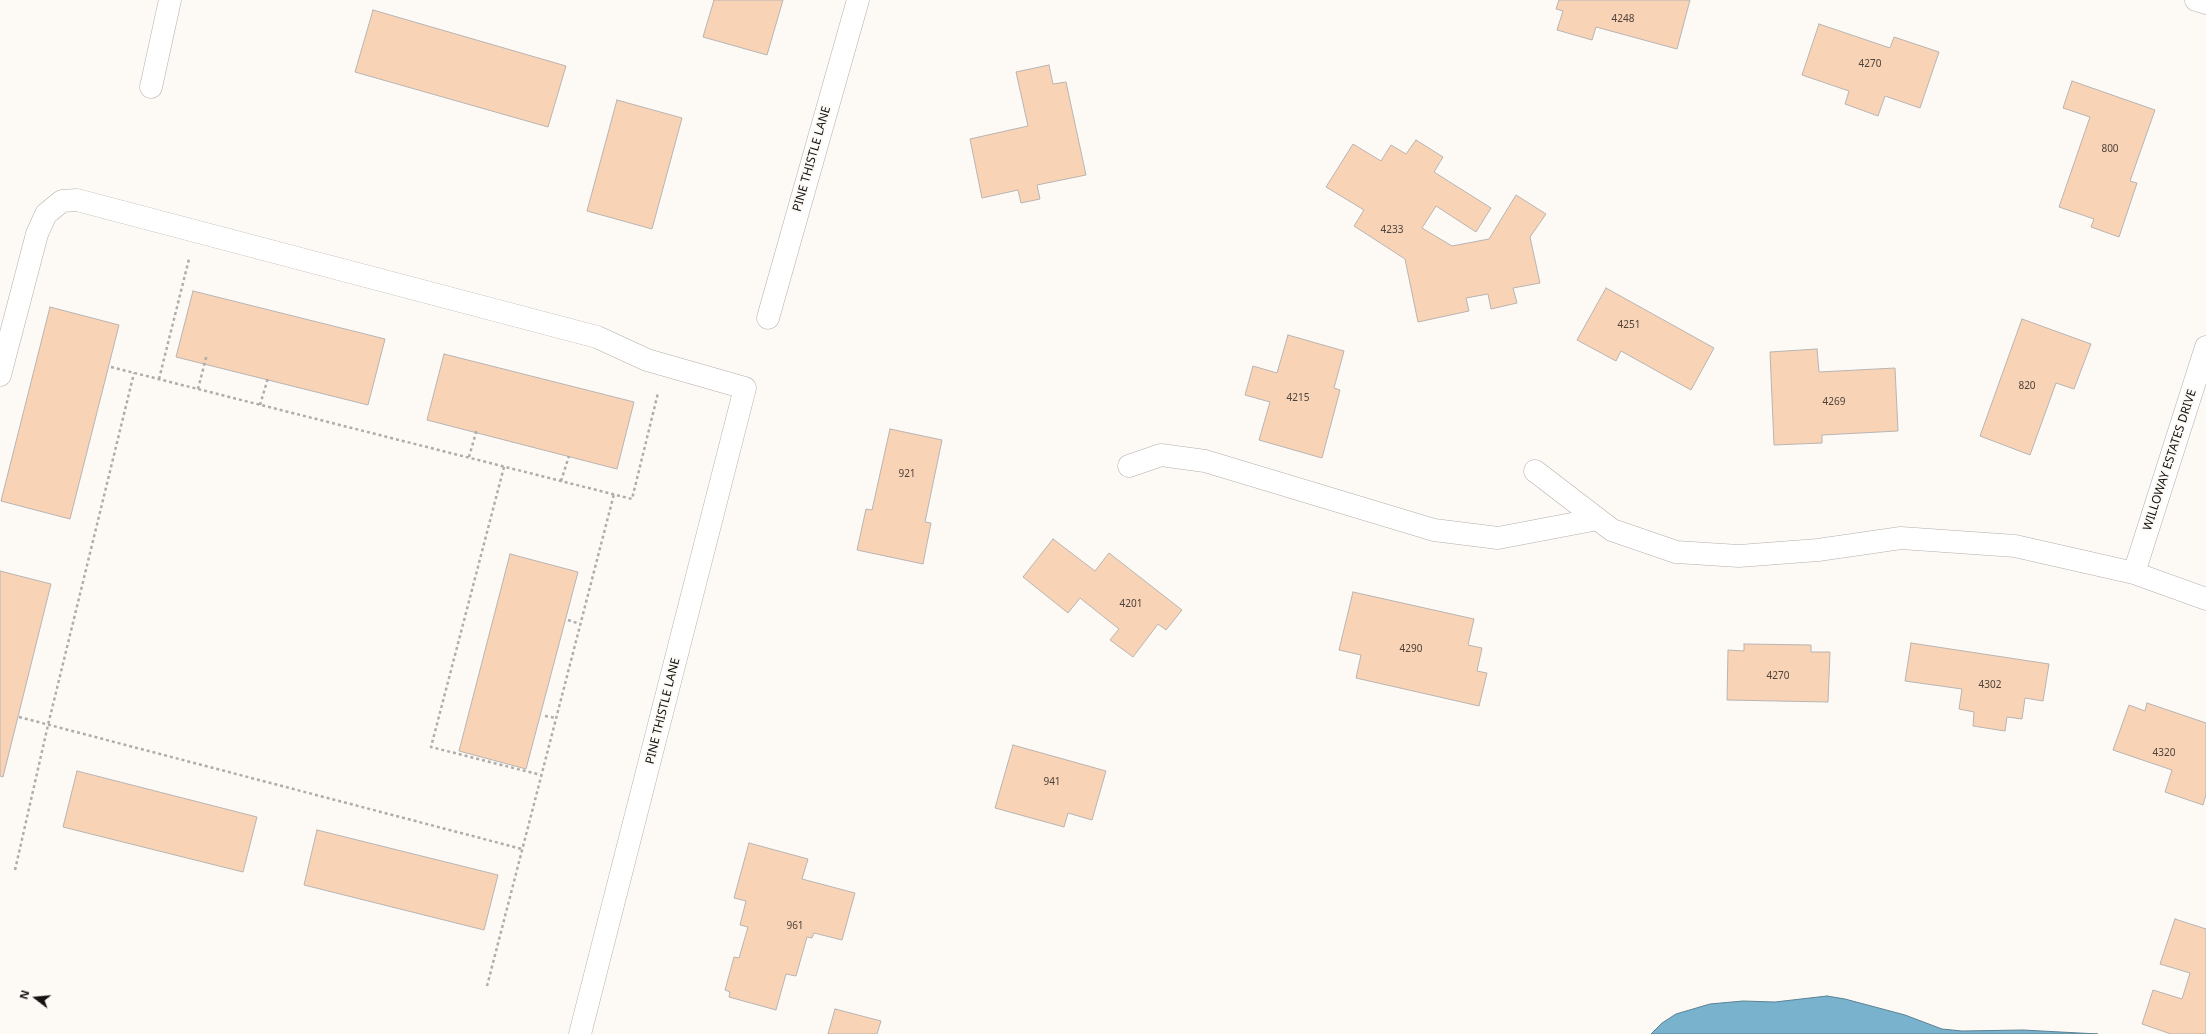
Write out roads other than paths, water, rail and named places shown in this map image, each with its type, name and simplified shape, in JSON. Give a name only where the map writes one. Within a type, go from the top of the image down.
[{"type":"street","points":[[151,87],[170,0]]},
{"type":"street","name":"PINE THISTLE LANE","points":[[768,318],[858,0]]},
{"type":"street","points":[[2196,0],[2206,3]]},
{"type":"street","name":"PINE THISTLE LANE","points":[[0,375],[37,234],[46,214],[62,201],[78,200],[597,337],[647,360],[745,388],[580,1034]]},
{"type":"street","name":"WILLOWAY ESTATES DRIVE","points":[[2134,573],[2206,347]]},
{"type":"street","points":[[1129,466],[1161,455],[1205,461],[1434,530],[1498,538],[1598,519]]},
{"type":"street","points":[[1535,471],[1612,530],[1676,552],[1739,556],[1818,550],[1901,538],[2015,546],[2134,573],[2206,599]]},
{"type":"water","points":[[1827,996],[1845,999],[1905,1015],[1942,1029],[1962,1031],[2023,1030],[2098,1034],[1651,1034],[1662,1023],[1676,1014],[1710,1004],[1743,1001],[1775,1002]]}]
